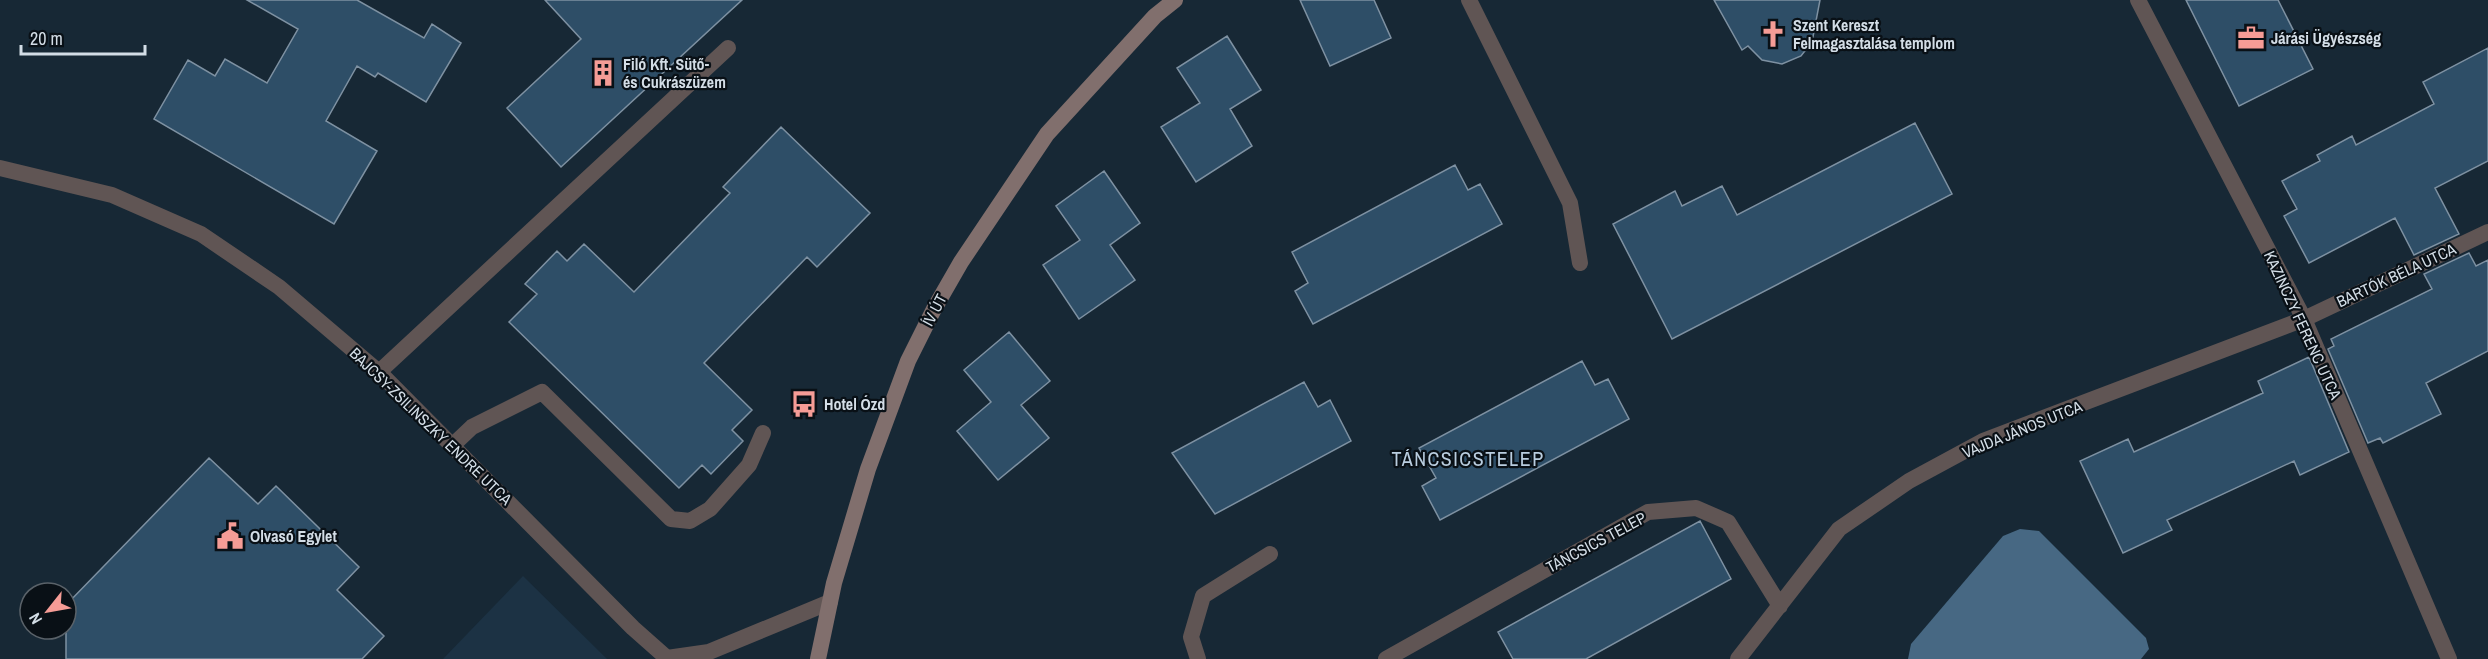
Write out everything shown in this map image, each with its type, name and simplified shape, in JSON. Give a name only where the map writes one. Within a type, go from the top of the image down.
[{"type":"main road","name":"ÍV ÚT","points":[[1155,16],[1165,0]]},
{"type":"main road","name":"ÍV ÚT","points":[[819,659],[830,602],[868,469],[908,362],[934,309],[961,262],[1047,134],[1155,16],[1175,0]]},
{"type":"street","points":[[1468,0],[1570,203],[1580,264]]},
{"type":"street","name":"KAZINCZY FERENC UTCA","points":[[2138,0],[2304,319],[2449,659]]},
{"type":"street","points":[[379,372],[728,48]]},
{"type":"street","name":"BAJCSY-ZSILINSZKY ENDRE UTCA","points":[[0,168],[112,195],[201,234],[279,287],[379,372],[662,659]]},
{"type":"street","name":"BARTÓK BÉLA UTCA","points":[[2304,319],[2488,232]]},
{"type":"street","name":"VAJDA JÁNOS UTCA","points":[[1738,659],[1839,530],[1909,481],[1983,441],[2304,319]]},
{"type":"street","points":[[453,445],[472,428],[542,392],[671,519],[690,521],[710,509],[749,465],[764,433]]},
{"type":"street","name":"TÁNCSICS TELEP","points":[[1386,659],[1647,512],[1696,508],[1728,522],[1780,606]]},
{"type":"street","points":[[1198,659],[1191,638],[1203,596],[1270,554]]},
{"type":"street","points":[[662,659],[709,652],[830,602]]},
{"type":"shaded area","points":[[2020,529],[2039,531],[2146,638],[2149,649],[2141,659],[1908,659],[1911,644],[2003,536]]},
{"type":"shaded area","points":[[523,576],[607,659],[443,659]]},
{"type":"building","points":[[247,0],[357,0],[424,38],[432,24],[461,43],[426,102],[378,73],[375,77],[357,66],[326,121],[377,151],[334,224],[154,119],[188,60],[215,76],[225,59],[267,83],[298,29]]},
{"type":"building","name":"Filó Kft. Sütő- és Cukrászüzem","points":[[545,0],[742,0],[561,167],[507,108],[581,39]]},
{"type":"building","points":[[1300,0],[1374,0],[1391,38],[1330,66]]},
{"type":"building","name":"Szent Kereszt Felmagasztalása templom","points":[[1714,0],[1820,0],[1812,42],[1801,56],[1782,64],[1762,60],[1748,46],[1742,50]]},
{"type":"building","name":"Járási Ügyészség","points":[[2186,0],[2278,0],[2313,69],[2239,106]]},
{"type":"building","points":[[1227,36],[1261,90],[1230,109],[1252,146],[1196,182],[1161,127],[1200,103],[1177,68]]},
{"type":"building","points":[[2488,48],[2488,161],[2435,188],[2459,234],[2414,255],[2395,218],[2309,263],[2284,216],[2297,209],[2282,181],[2320,161],[2317,155],[2352,136],[2356,145],[2434,104],[2423,82]]},
{"type":"building","points":[[1915,123],[1952,194],[1672,339],[1613,224],[1675,191],[1682,206],[1722,186],[1737,215]]},
{"type":"building","points":[[781,127],[870,213],[817,267],[807,257],[704,363],[752,410],[732,430],[743,441],[711,474],[702,465],[679,488],[509,322],[537,294],[525,284],[557,251],[567,261],[584,244],[634,292],[730,193],[723,187]]},
{"type":"building","points":[[1455,165],[1468,190],[1480,184],[1502,224],[1313,324],[1295,291],[1308,283],[1292,252]]},
{"type":"building","points":[[1104,171],[1140,223],[1110,245],[1135,280],[1079,319],[1043,265],[1080,240],[1056,206]]},
{"type":"building","points":[[2469,253],[2476,266],[2488,260],[2488,351],[2426,383],[2441,414],[2383,443],[2380,438],[2368,443],[2328,349],[2334,346],[2331,339],[2432,289],[2424,274]]},
{"type":"building","points":[[1009,332],[1050,381],[1021,405],[1049,438],[998,480],[957,431],[991,402],[964,370]]},
{"type":"building","points":[[2309,357],[2349,452],[2300,475],[2294,461],[2167,520],[2172,530],[2123,553],[2080,461],[2128,439],[2134,452],[2263,393],[2258,381]]},
{"type":"building","points":[[1582,361],[1595,385],[1608,379],[1629,419],[1440,520],[1422,486],[1436,478],[1419,448]]},
{"type":"building","points":[[1304,382],[1318,407],[1330,400],[1351,441],[1215,514],[1172,453]]},
{"type":"building","name":"Olvasó Egylet","points":[[209,458],[258,504],[276,486],[359,567],[337,590],[384,636],[362,659],[66,659],[66,641],[78,641],[78,593]]},
{"type":"building","points":[[1700,521],[1731,579],[1586,659],[1513,659],[1498,632]]},
{"type":"place","name":"Szent Kereszt Felmagasztalása templom","points":[[1773,34]]},
{"type":"place","name":"Járási Ügyészség","points":[[2251,38]]},
{"type":"place","name":"Filó Kft. Sütő- és Cukrászüzem","points":[[603,73]]},
{"type":"place","name":"Hotel Ózd","points":[[804,404]]},
{"type":"place","name":"Olvasó Egylet","points":[[230,536]]},
{"type":"district","name":"TÁNCSICSTELEP","points":[[1468,458]]}]
